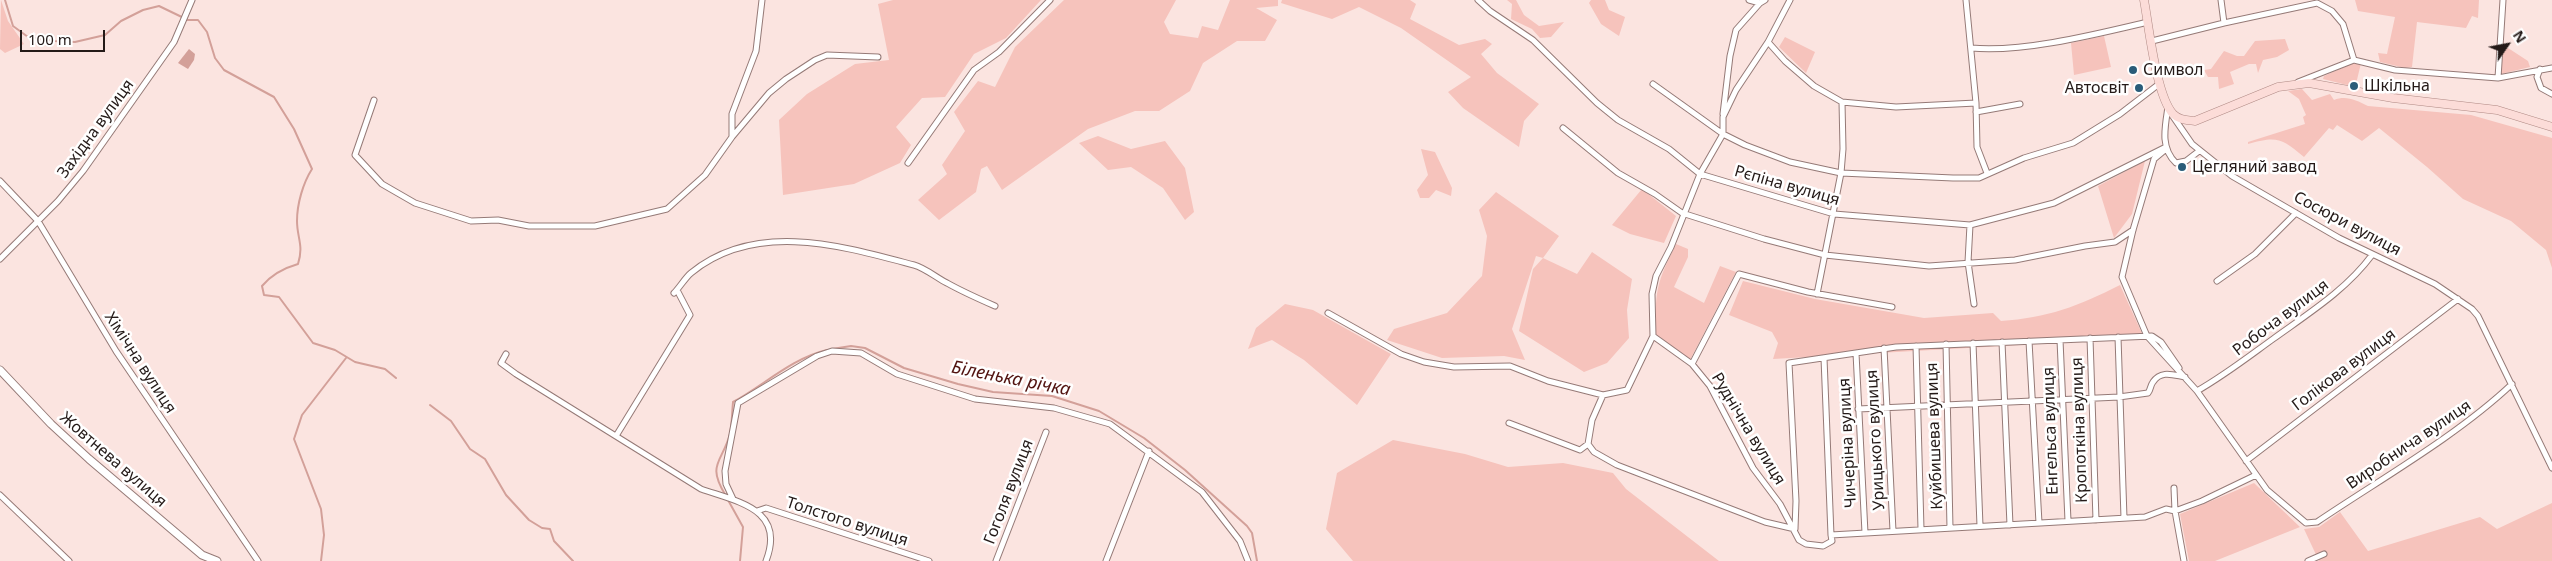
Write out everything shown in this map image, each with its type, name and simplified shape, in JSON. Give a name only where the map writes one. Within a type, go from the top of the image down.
[{"type":"main road","name":"Сосюри вулиця","points":[[2144,0],[2159,84],[2168,107]]},
{"type":"main road","points":[[2168,107],[2176,116],[2184,120],[2195,121],[2278,87],[2309,83],[2365,94],[2497,110],[2552,127]]},
{"type":"main road","name":"Жовтнева вулиця","points":[[0,370],[51,424],[88,459],[202,555],[217,561]]},
{"type":"street","name":"Західна вулиця","points":[[0,259],[38,221],[83,171],[174,42],[192,0]]},
{"type":"street","points":[[732,138],[732,114],[756,51],[762,0]]},
{"type":"street","points":[[908,163],[974,70],[999,52],[1050,0]]},
{"type":"street","name":"Рєпіна вулиця","points":[[1478,0],[1490,11],[1534,40],[1597,103],[1618,120],[1669,149],[1700,174],[1834,214],[1970,225],[2054,203],[2166,148]]},
{"type":"street","points":[[1749,0],[1762,2]]},
{"type":"street","points":[[1723,117],[1736,90],[1768,42],[1790,0]]},
{"type":"street","points":[[1966,0],[1976,103],[1977,147],[1987,173]]},
{"type":"street","points":[[2221,0],[2224,23]]},
{"type":"street","points":[[2498,78],[2503,0]]},
{"type":"street","points":[[1328,313],[1401,354],[1424,362],[1470,368],[1510,366],[1569,388],[1604,395],[1627,390],[1653,336],[1652,294],[1656,276],[1671,247],[1682,214],[1700,174],[1723,134],[1723,117],[1730,56],[1736,30],[1762,2]]},
{"type":"street","points":[[2152,42],[2224,23],[2316,3],[2332,11],[2343,24],[2354,60]]},
{"type":"street","points":[[1971,48],[1992,50],[2094,34],[2148,22]]},
{"type":"street","points":[[1768,42],[1785,61],[1814,86],[1842,102],[1896,107],[1976,103]]},
{"type":"street","points":[[374,100],[355,155],[382,184],[415,203],[471,221],[498,220],[529,226],[594,226],[671,207],[705,175],[769,93],[815,60],[827,55],[878,57]]},
{"type":"street","points":[[2294,84],[2354,60],[2395,70],[2498,78],[2552,68]]},
{"type":"street","points":[[2540,69],[2537,77],[2541,88],[2552,94]]},
{"type":"street","points":[[1653,84],[1723,134],[1745,145],[1790,162],[1841,173],[1979,178],[2024,158],[2073,142],[2120,114],[2159,84]]},
{"type":"street","points":[[1817,294],[1841,173],[1843,150],[1842,102]]},
{"type":"street","points":[[1976,112],[2020,104]]},
{"type":"street","points":[[2168,107],[2164,130],[2166,148],[2176,163],[2186,161],[2199,151]]},
{"type":"street","name":"Сосюри вулиця","points":[[2168,107],[2184,133],[2199,151],[2232,176],[2372,255],[2435,284],[2458,299],[2478,316],[2552,468]]},
{"type":"street","points":[[1563,128],[1618,173],[1655,194],[1682,214],[1764,240],[1825,255],[1929,266],[2015,260],[2115,242],[2133,230]]},
{"type":"street","points":[[1824,358],[1831,535],[2145,517],[2166,509],[2175,511],[2202,501],[2256,475],[2198,391],[2147,336],[2122,277],[2133,230],[2154,159],[2166,148]]},
{"type":"street","name":"Хімічна вулиця","points":[[0,181],[38,221],[116,351],[258,561]]},
{"type":"street","points":[[2217,281],[2255,254],[2296,213]]},
{"type":"street","points":[[1970,225],[1968,262],[1974,304]]},
{"type":"street","points":[[616,436],[690,315],[676,291],[690,274],[708,262],[754,243],[799,241],[819,243],[915,266],[995,306]]},
{"type":"street","name":"Робоча вулиця","points":[[2198,391],[2234,369],[2324,303],[2358,272],[2372,255]]},
{"type":"street","points":[[1692,364],[1739,274],[1817,294],[1892,307]]},
{"type":"street","name":"Голікова вулиця","points":[[2246,461],[2458,299]]},
{"type":"street","name":"Руднічна вулиця","points":[[1653,336],[1692,364],[1710,386],[1754,468],[1795,529],[1799,540],[1806,544],[1823,546],[1832,541],[1831,535]]},
{"type":"street","points":[[1588,444],[1594,452],[1617,465],[1765,522],[1795,529],[1796,502],[1789,363],[1884,348],[2147,336]]},
{"type":"street","points":[[2118,337],[2124,518]]},
{"type":"street","name":"Кропоткіна вулиця","points":[[2090,338],[2096,520]]},
{"type":"street","name":"Енгельса вулиця","points":[[2060,340],[2068,521]]},
{"type":"street","points":[[2029,341],[2039,523]]},
{"type":"street","points":[[2002,342],[2010,524]]},
{"type":"street","points":[[1973,343],[1980,526]]},
{"type":"street","name":"Куйбишева вулиця","points":[[1946,344],[1950,528]]},
{"type":"street","points":[[1916,346],[1921,529]]},
{"type":"street","name":"Урицького вулиця","points":[[1884,348],[1893,531]]},
{"type":"street","points":[[731,498],[726,484],[725,471],[738,403],[809,360],[832,351],[861,353],[897,374],[975,399],[1054,408],[1110,424],[1202,492],[1240,541],[1248,561]]},
{"type":"street","name":"Чичеріна вулиця","points":[[1856,353],[1865,533]]},
{"type":"street","points":[[506,354],[502,359],[503,366],[701,489],[731,498],[757,511],[769,527],[771,534],[766,561]]},
{"type":"street","points":[[1858,409],[2119,397],[2148,393],[2151,384],[2158,376],[2164,374],[2185,377]]},
{"type":"street","name":"Виробнича вулиця","points":[[2256,475],[2267,490],[2306,523],[2317,522],[2480,411],[2512,384]]},
{"type":"street","points":[[1509,423],[1580,450],[1588,444],[1592,420],[1604,395]]},
{"type":"street","name":"Гоголя вулиця","points":[[996,561],[1046,432]]},
{"type":"street","points":[[1106,561],[1149,451]]},
{"type":"street","points":[[2174,488],[2175,511],[2184,561]]},
{"type":"street","points":[[0,495],[69,561]]},
{"type":"street","name":"Толстого вулиця","points":[[757,511],[766,508],[928,561]]},
{"type":"street","points":[[900,561],[903,554]]},
{"type":"street","points":[[2308,561],[2324,554]]},
{"type":"shaded area","points":[[1,0],[8,21],[24,44],[5,53],[0,49]]},
{"type":"shaded area","points":[[893,0],[1041,0],[1006,38],[974,54],[945,97],[922,98],[896,127],[911,145],[900,163],[854,184],[783,195],[779,120],[807,94],[855,64],[889,60],[878,4]]},
{"type":"shaded area","points":[[1064,0],[1176,0],[1164,22],[1170,34],[1198,38],[1202,26],[1218,30],[1230,0],[1278,0],[1278,6],[1256,8],[1277,20],[1265,41],[1237,41],[1203,63],[1190,91],[1159,111],[1135,111],[1088,129],[1002,190],[987,166],[981,169],[976,192],[939,220],[918,200],[947,174],[942,165],[965,131],[954,112],[978,81],[995,87],[1015,47]]},
{"type":"shaded area","points":[[1282,0],[1410,0],[1416,4],[1410,19],[1459,45],[1485,39],[1492,44],[1481,54],[1497,73],[1539,104],[1524,121],[1519,147],[1463,108],[1448,92],[1471,77],[1401,28],[1359,7],[1332,19],[1281,3]]},
{"type":"shaded area","points":[[1507,0],[1516,0],[1524,15],[1539,26],[1564,22],[1551,37],[1540,38],[1532,29],[1511,19],[1512,4]]},
{"type":"shaded area","points":[[1591,0],[1605,0],[1609,10],[1625,17],[1619,36],[1601,24],[1589,3]]},
{"type":"shaded area","points":[[2355,0],[2479,0],[2478,18],[2472,16],[2466,28],[2417,22],[2412,67],[2405,68],[2380,62],[2378,53],[2387,54],[2395,17],[2358,11]]},
{"type":"shaded area","points":[[2104,36],[2111,67],[2074,75],[2071,43]]},
{"type":"shaded area","points":[[1785,37],[1815,52],[1806,73],[1779,47]]},
{"type":"shaded area","points":[[2285,39],[2289,50],[2277,57],[2263,60],[2258,73],[2256,64],[2249,64],[2230,72],[2234,84],[2219,89],[2218,77],[2208,77],[2204,70],[2211,69],[2224,51],[2237,56],[2244,56],[2255,41]]},
{"type":"shaded area","points":[[2508,48],[2528,61],[2530,67],[2501,74],[2501,53]]},
{"type":"shaded area","points":[[189,49],[195,54],[194,60],[188,69],[178,63]]},
{"type":"shaded area","points":[[2355,62],[2361,63],[2356,84],[2351,83],[2351,86],[2323,79],[2324,76]]},
{"type":"shaded area","points":[[2302,89],[2312,100],[2330,94],[2334,100],[2347,98],[2368,106],[2471,115],[2552,138],[2552,268],[2546,250],[2511,221],[2463,199],[2379,128],[2362,141],[2337,125],[2333,130],[2329,128],[2304,157],[2284,142],[2278,140],[2266,140],[2248,144],[2248,142],[2305,124],[2303,117],[2306,115],[2299,99],[2288,91]]},
{"type":"shaded area","points":[[1098,136],[1131,149],[1165,141],[1185,168],[1194,212],[1185,220],[1163,188],[1131,167],[1108,170],[1079,143]]},
{"type":"shaded area","points":[[1421,149],[1435,152],[1452,188],[1451,196],[1436,190],[1429,198],[1420,198],[1417,190],[1428,175]]},
{"type":"shaded area","points":[[2145,161],[2132,214],[2114,238],[2098,186]]},
{"type":"shaded area","points":[[1642,189],[1676,216],[1664,243],[1630,234],[1612,225]]},
{"type":"shaded area","points":[[1496,192],[1559,236],[1543,258],[1536,256],[1512,329],[1525,360],[1504,356],[1442,358],[1387,340],[1394,329],[1447,313],[1482,276],[1487,236],[1479,210]]},
{"type":"shaded area","points":[[1676,244],[1688,249],[1688,257],[1674,287],[1704,303],[1720,266],[1736,272],[1690,360],[1656,335],[1658,288],[1664,269]]},
{"type":"shaded area","points":[[1592,252],[1632,279],[1627,310],[1629,338],[1607,363],[1584,372],[1519,331],[1533,269],[1543,258],[1577,274]]},
{"type":"shaded area","points":[[1743,281],[1815,299],[1924,318],[1993,313],[2001,321],[2033,317],[2062,310],[2120,285],[2144,338],[1773,359],[1778,343],[1772,332],[1729,315]]},
{"type":"shaded area","points":[[1285,304],[1313,310],[1391,354],[1357,405],[1304,360],[1272,340],[1248,349],[1256,328]]},
{"type":"shaded area","points":[[1393,440],[1465,454],[1508,467],[1563,463],[1613,473],[1626,489],[1719,561],[1353,561],[1326,529],[1337,473]]},
{"type":"shaded area","points":[[2254,483],[2300,527],[2215,561],[2189,561],[2180,514]]},
{"type":"shaded area","points":[[2552,503],[2552,561],[2319,561],[2304,529],[2319,527],[2340,512],[2368,551],[2480,517],[2497,529]]},
{"type":"waterway","points":[[5,0],[13,26],[28,37],[54,41],[75,42],[105,35],[121,21],[143,10],[159,6],[188,20],[198,20],[207,32],[215,58],[224,70],[274,97],[294,129],[312,169],[303,187],[299,201],[297,227],[300,257],[298,264],[270,278],[262,286],[264,295],[279,297],[313,343],[335,350],[355,362],[385,369],[396,378]]},
{"type":"waterway","name":"Біленька річка","points":[[832,349],[851,346],[865,348],[904,368],[958,384],[993,392],[1052,396],[1099,411],[1144,438],[1185,470],[1247,526],[1252,533],[1257,561]]},
{"type":"waterway","name":"Біленька річка","points":[[726,496],[720,485],[716,470],[730,434],[733,402],[802,359],[827,350]]},
{"type":"waterway","points":[[321,561],[324,535],[321,509],[294,439],[302,415],[346,358]]},
{"type":"waterway","name":"Біленька річка","points":[[430,405],[451,421],[470,449],[485,459],[506,495],[529,520],[542,528],[550,529],[554,541],[573,561]]},
{"type":"waterway","name":"Біленька річка","points":[[728,500],[743,527],[740,561]]},
{"type":"place","name":"Символ","points":[[2133,70]]},
{"type":"place","name":"Шкільна","points":[[2354,86]]},
{"type":"place","name":"Автосвіт","points":[[2139,88]]},
{"type":"place","name":"Цегляний завод","points":[[2182,167]]}]
